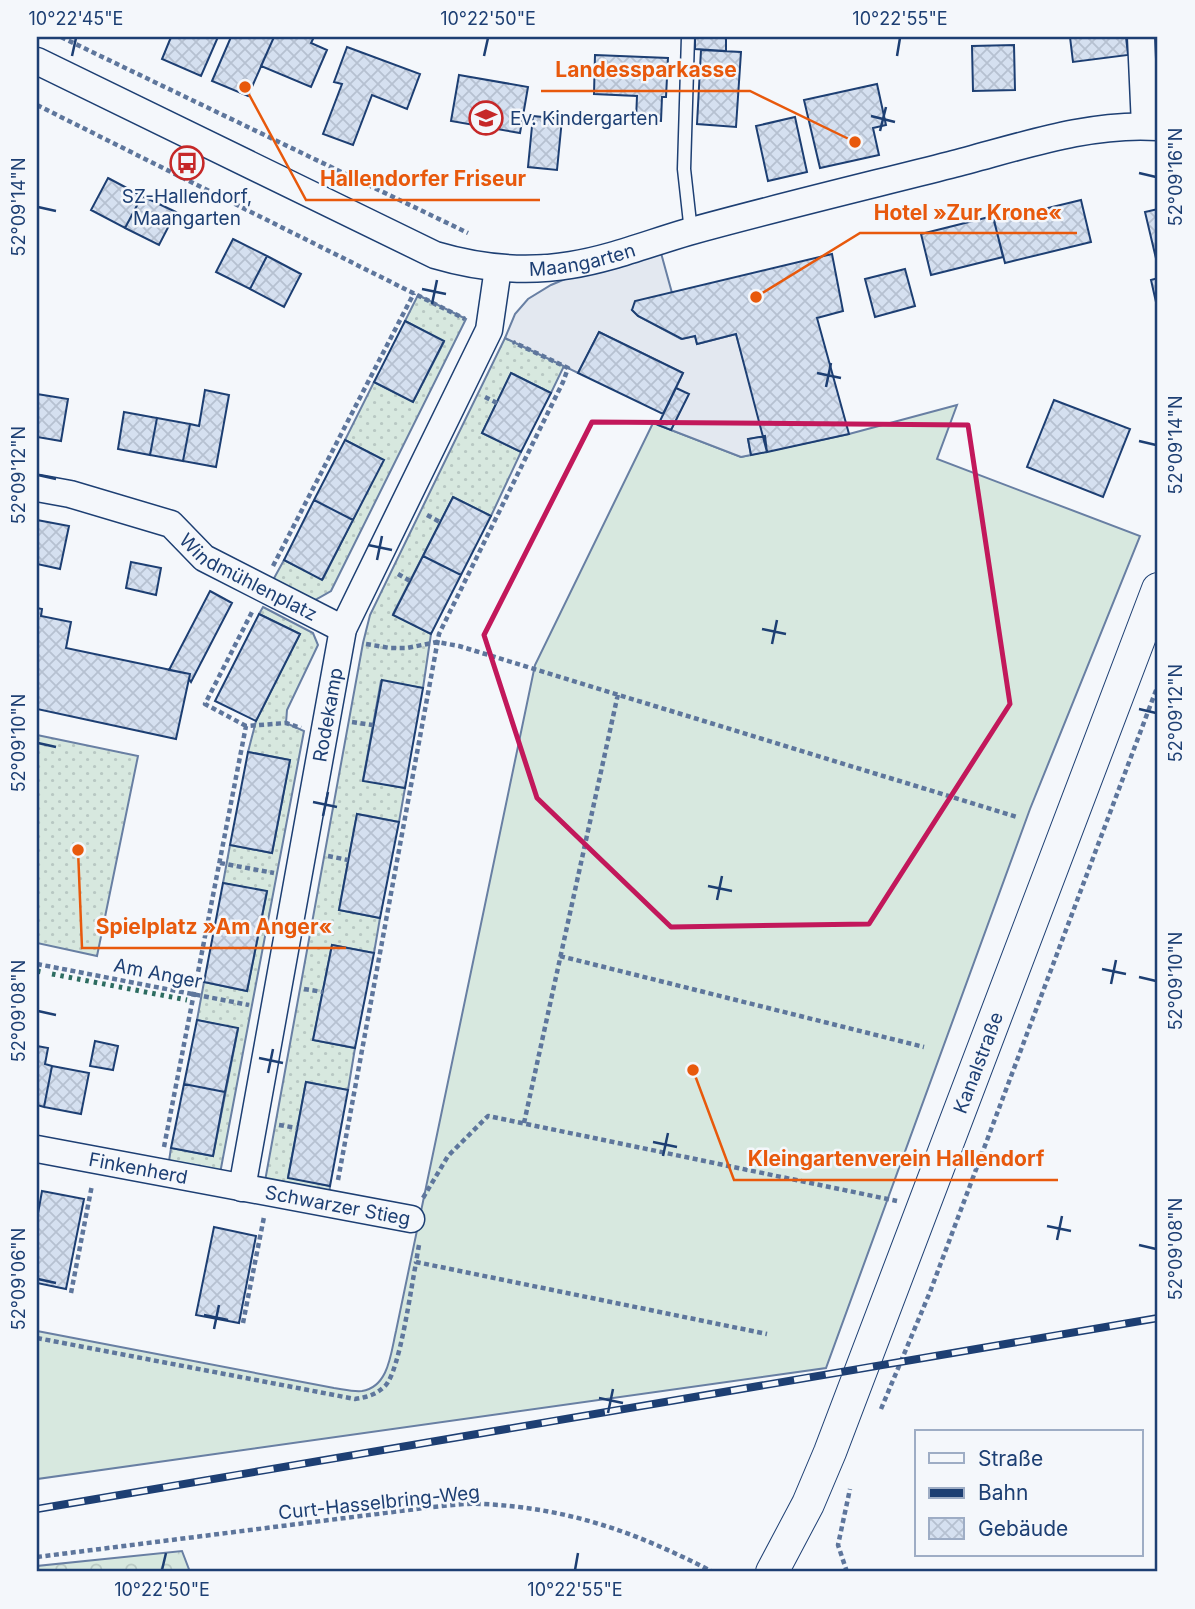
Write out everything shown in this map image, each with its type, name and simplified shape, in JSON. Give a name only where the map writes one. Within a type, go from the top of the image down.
[{"type":"street","points":[[1141,37],[1152,127]]},
{"type":"street","name":"Maangarten","points":[[37,61],[435,255],[465,264],[498,268],[534,269],[572,265],[1073,134],[1152,127]]},
{"type":"street","name":"Rodekamp","points":[[242,1188],[344,629],[490,326],[498,268]]},
{"type":"street","name":"Windmühlenplatz","points":[[37,488],[70,494],[171,524],[204,558],[344,629]]},
{"type":"street","name":"Kanalstraße","points":[[772,1572],[808,1504],[830,1452],[1158,589]]},
{"type":"street","name":"Finkenherd","points":[[37,1149],[242,1188]]},
{"type":"street","name":"Schwarzer Stieg","points":[[242,1188],[411,1219]]},
{"type":"lane","points":[[688,37],[684,169],[691,232]]},
{"type":"path","points":[[61,37],[473,236]]},
{"type":"path","points":[[37,105],[466,319],[490,326],[568,368],[439,634],[333,1205]]},
{"type":"path","points":[[324,736],[286,723],[246,726],[205,704],[414,293]]},
{"type":"path","points":[[344,629],[363,643],[376,646],[407,648],[437,642],[459,646],[1017,817]]},
{"type":"path","name":"Kanalstraße","points":[[880,1413],[958,1217],[1158,685]]},
{"type":"path","points":[[524,1123],[618,694]]},
{"type":"path","points":[[159,1172],[246,726]]},
{"type":"path","points":[[220,863],[299,876]]},
{"type":"path","points":[[560,956],[924,1047]]},
{"type":"path","name":"Am Anger","points":[[37,964],[274,1009]]},
{"type":"path","name":"Schwarzer Stieg","points":[[411,1219],[448,1156],[488,1116],[923,1207],[958,1217]]},
{"type":"path","points":[[71,1293],[96,1160]]},
{"type":"path","points":[[243,1323],[270,1193]]},
{"type":"path","points":[[37,1338],[355,1398],[371,1396],[387,1384],[396,1360],[421,1230],[411,1219]]},
{"type":"path","points":[[416,1262],[766,1334]]},
{"type":"path","points":[[847,1572],[838,1545],[843,1513],[854,1477]]},
{"type":"path","name":"Curt-Hasselbring-Weg","points":[[37,1557],[424,1508],[481,1504],[582,1518],[662,1546],[713,1572]]},
{"type":"highlighted area","points":[[592,422],[968,425],[1010,704],[869,924],[671,927],[537,798],[484,635]]},
{"type":"green space","points":[[418,295],[466,319],[331,591],[315,600],[273,580],[284,560],[323,579],[383,460],[345,440],[374,382],[413,402],[444,342],[405,321]]},
{"type":"green space","points":[[505,338],[564,366],[551,393],[511,373],[482,433],[521,452],[491,516],[453,497],[393,614],[431,634],[423,688],[381,681],[363,780],[405,788],[399,822],[357,814],[339,910],[380,918],[374,953],[332,945],[313,1040],[355,1048],[348,1090],[306,1082],[288,1177],[330,1186],[328,1204],[263,1192],[370,615]]},
{"type":"green space","points":[[957,405],[937,459],[1140,536],[1030,809],[826,1368],[37,1479],[37,1331],[351,1391],[371,1388],[383,1376],[392,1349],[535,665],[653,423],[741,457],[849,434]]},
{"type":"green space","points":[[263,607],[313,633],[318,645],[287,710],[286,723],[304,731],[218,1184],[167,1174],[171,1148],[213,1156],[238,1029],[197,1020],[204,982],[247,991],[267,892],[223,883],[230,845],[272,853],[290,760],[248,752],[256,721],[300,634],[259,614]]},
{"type":"green space","points":[[37,735],[138,756],[97,956],[37,943]]},
{"type":"green space","points":[[182,1551],[190,1572],[37,1572],[37,1566]]},
{"type":"shaded area","points":[[661,253],[672,293],[632,310],[638,316],[681,339],[695,336],[697,344],[736,334],[765,436],[748,439],[751,455],[741,457],[671,430],[688,395],[676,388],[683,373],[599,332],[578,373],[505,338],[515,314],[528,299],[551,285],[577,274]]},
{"type":"building","points":[[171,37],[218,37],[201,76],[162,59]]},
{"type":"building","points":[[231,37],[274,37],[248,96],[212,81]]},
{"type":"building","points":[[274,37],[314,37],[311,43],[327,50],[311,87],[261,66]]},
{"type":"building","points":[[695,37],[726,37],[726,51],[695,49]]},
{"type":"building","points":[[1070,37],[1126,37],[1128,55],[1073,62]]},
{"type":"building","points":[[1014,45],[1015,90],[973,91],[972,46]]},
{"type":"building","points":[[347,47],[420,74],[407,109],[372,95],[353,145],[323,134],[342,84],[334,82]]},
{"type":"building","points":[[701,50],[741,52],[736,127],[697,124]]},
{"type":"building","points":[[595,55],[668,58],[666,97],[662,97],[661,121],[636,120],[637,96],[594,94]]},
{"type":"building","points":[[459,75],[528,87],[520,133],[451,121]]},
{"type":"building","points":[[877,84],[886,125],[873,128],[879,155],[820,168],[804,100]]},
{"type":"building","points":[[533,116],[562,119],[557,170],[528,167]]},
{"type":"building","points":[[795,117],[807,172],[768,181],[756,126]]},
{"type":"building","points":[[108,178],[142,196],[125,228],[91,210]]},
{"type":"building","points":[[142,196],[176,212],[159,245],[125,228]]},
{"type":"building","points":[[1081,200],[1091,242],[1005,263],[994,221]]},
{"type":"building","points":[[1158,209],[1158,267],[1145,212]]},
{"type":"building","points":[[993,216],[1003,257],[931,275],[921,234]]},
{"type":"building","points":[[233,239],[267,256],[250,289],[216,272]]},
{"type":"building","points":[[832,254],[843,311],[817,318],[849,434],[767,452],[736,334],[697,344],[695,336],[682,339],[638,316],[632,310],[635,301]]},
{"type":"building","points":[[267,256],[301,274],[284,307],[250,289]]},
{"type":"building","points":[[905,269],[915,306],[875,317],[865,279]]},
{"type":"building","points":[[1158,278],[1158,311],[1151,280]]},
{"type":"building","points":[[405,321],[444,341],[413,402],[374,382]]},
{"type":"building","points":[[599,332],[683,373],[663,414],[578,373]]},
{"type":"building","points":[[511,373],[551,393],[521,452],[482,433]]},
{"type":"building","points":[[676,388],[689,394],[671,430],[658,425]]},
{"type":"building","points":[[205,390],[229,395],[216,467],[183,461],[190,424],[199,426]]},
{"type":"building","points":[[37,394],[68,399],[61,441],[37,437]]},
{"type":"building","points":[[1054,400],[1130,429],[1103,497],[1027,467]]},
{"type":"building","points":[[124,412],[157,418],[150,455],[118,449]]},
{"type":"building","points":[[157,418],[190,424],[183,461],[150,455]]},
{"type":"building","points":[[765,436],[767,452],[751,455],[748,439]]},
{"type":"building","points":[[345,440],[384,460],[353,520],[314,500]]},
{"type":"building","points":[[453,497],[491,516],[461,575],[423,556]]},
{"type":"building","points":[[314,500],[353,520],[322,580],[284,560]]},
{"type":"building","points":[[37,520],[69,526],[60,569],[37,564]]},
{"type":"building","points":[[423,556],[461,575],[431,634],[393,615]]},
{"type":"building","points":[[131,562],[161,568],[156,595],[126,588]]},
{"type":"building","points":[[210,591],[232,603],[191,682],[190,674],[169,670]]},
{"type":"building","points":[[37,608],[42,609],[41,616],[71,622],[66,648],[190,674],[176,739],[37,709]]},
{"type":"building","points":[[259,614],[300,634],[256,721],[215,701]]},
{"type":"building","points":[[382,680],[423,688],[405,788],[363,781]]},
{"type":"building","points":[[248,752],[290,760],[272,853],[230,845]]},
{"type":"building","points":[[357,814],[399,822],[380,918],[339,910]]},
{"type":"building","points":[[223,883],[267,891],[247,991],[204,982]]},
{"type":"building","points":[[332,945],[374,953],[355,1048],[313,1040]]},
{"type":"building","points":[[197,1020],[238,1028],[225,1092],[184,1084]]},
{"type":"building","points":[[95,1041],[118,1046],[113,1070],[90,1066]]},
{"type":"building","points":[[37,1046],[48,1048],[45,1064],[52,1066],[44,1107],[37,1105]]},
{"type":"building","points":[[52,1066],[89,1073],[81,1114],[44,1107]]},
{"type":"building","points":[[306,1082],[348,1090],[330,1186],[288,1178]]},
{"type":"building","points":[[184,1084],[225,1092],[213,1156],[171,1148]]},
{"type":"building","points":[[42,1191],[84,1199],[66,1289],[37,1283],[37,1219]]},
{"type":"building","points":[[214,1227],[256,1236],[239,1323],[196,1315]]},
{"type":"railway","points":[[37,1509],[1158,1318]]},
{"type":"hedge","points":[[37,971],[42,972]]},
{"type":"hedge","points":[[52,974],[187,1000]]},
{"type":"place","name":"Hallendorfer Friseur","points":[[245,87]]},
{"type":"place","name":"Ev. Kindergarten","points":[[486,118]]},
{"type":"place","name":"Landessparkasse","points":[[855,142]]},
{"type":"place","name":"SZ-Hallendorf, Maangarten","points":[[187,163]]},
{"type":"place","name":"Hotel »Zur Krone«","points":[[756,297]]},
{"type":"place","name":"Spielplatz »Am Anger«","points":[[78,850]]},
{"type":"place","name":"Kleingartenverein Hallendorf","points":[[693,1070]]}]
